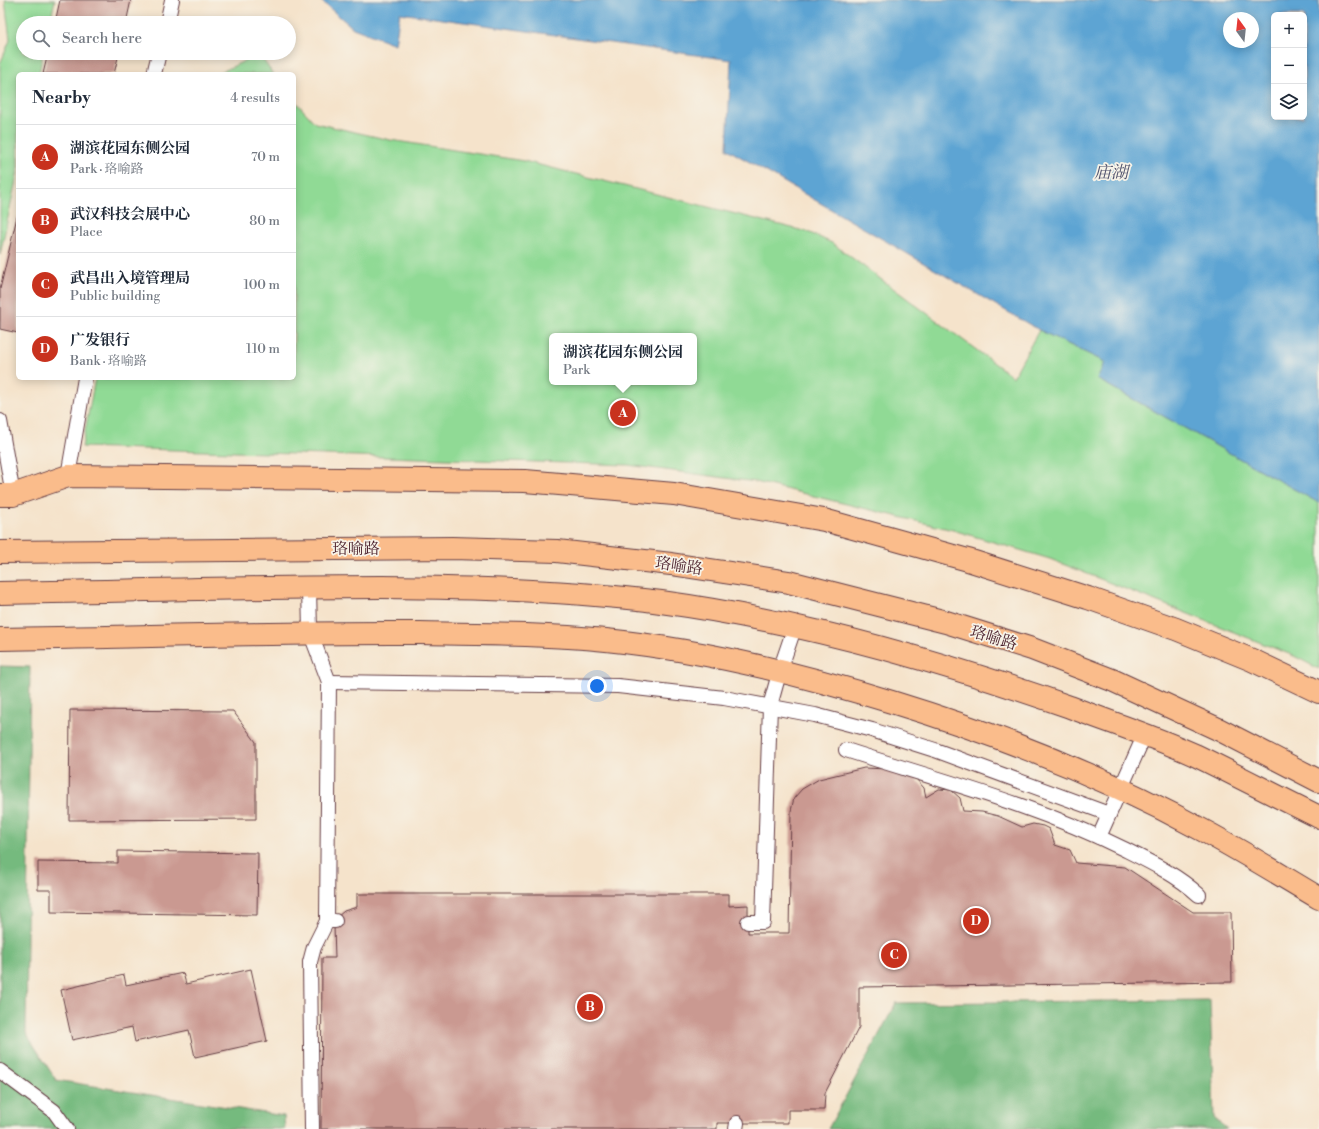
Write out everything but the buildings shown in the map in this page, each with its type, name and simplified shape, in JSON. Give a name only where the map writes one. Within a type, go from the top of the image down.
[{"type":"main road","points":[[6,495],[68,476],[525,481],[674,494],[824,520],[983,564],[1088,598],[1176,629],[1252,660],[1319,692]]},
{"type":"main road","name":"珞喻路","points":[[0,552],[420,548],[557,550],[671,564],[789,582],[946,622],[1032,649],[1112,680],[1220,730],[1319,781]]},
{"type":"main road","points":[[0,593],[309,587],[483,589],[548,592],[659,602],[795,626],[940,664],[1008,685],[1145,734],[1196,756],[1319,817]]},
{"type":"main road","points":[[0,639],[310,632],[552,635],[676,650],[780,670],[853,690],[951,720],[1055,759],[1120,789],[1206,832],[1319,898]]},
{"type":"lane","points":[[169,16],[172,0]]},
{"type":"lane","points":[[154,72],[157,60]]},
{"type":"lane","points":[[68,476],[85,380]]},
{"type":"lane","points":[[0,421],[6,495]]},
{"type":"lane","points":[[309,587],[310,632],[329,682],[331,921],[314,947],[310,962],[312,1129]]},
{"type":"lane","points":[[748,922],[762,928],[770,706],[795,626]]},
{"type":"lane","points":[[329,682],[618,686],[717,697],[822,717],[935,750],[1109,814]]},
{"type":"lane","points":[[1099,837],[1145,734]]},
{"type":"lane","points":[[846,750],[1032,811],[1099,837],[1168,872],[1199,895]]},
{"type":"lane","points":[[0,1071],[54,1111],[67,1129]]},
{"type":"green space","points":[[5,0],[55,0],[52,16],[16,16],[16,60],[42,60],[39,72],[16,72],[16,180],[0,255],[0,64],[10,40]]},
{"type":"green space","points":[[246,60],[263,60],[272,72],[221,72]]},
{"type":"green space","points":[[296,102],[315,123],[390,140],[524,161],[808,232],[832,243],[1013,377],[1039,330],[1105,362],[1097,379],[1319,503],[1319,669],[1294,656],[1050,559],[953,530],[756,482],[628,465],[82,447],[95,380],[296,380]]},
{"type":"green space","points":[[0,666],[30,667],[26,1033],[56,1080],[284,1116],[285,1129],[0,1129]]},
{"type":"green space","points":[[1210,1000],[1214,1118],[1227,1129],[828,1129],[896,1003]]},
{"type":"water","name":"庙湖","points":[[320,0],[1319,0],[1319,503],[1097,379],[1105,362],[1039,330],[727,149],[731,60],[400,13],[395,44],[353,28]]},
{"type":"place","name":"湖滨花园东侧公园","points":[[623,413]]},
{"type":"place","name":"广发银行","points":[[976,921]]},
{"type":"place","name":"武昌出入境管理局","points":[[894,955]]},
{"type":"place","name":"武汉科技会展中心","points":[[590,1007]]}]
